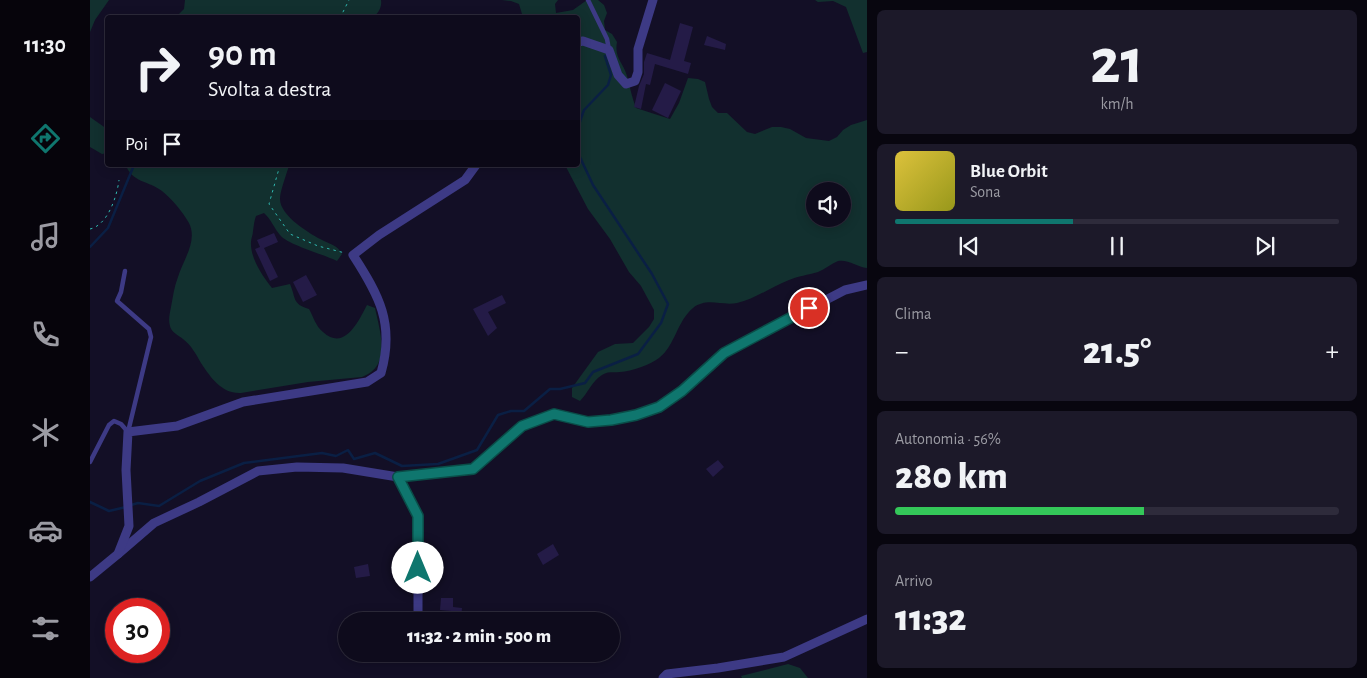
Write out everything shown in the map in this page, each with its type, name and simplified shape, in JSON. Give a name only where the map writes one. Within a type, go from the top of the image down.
[{"type":"street","points":[[580,42],[609,50],[618,74],[626,84],[635,80],[638,72],[638,49],[653,0]]},
{"type":"street","points":[[118,554],[129,526],[126,470],[128,432],[177,426],[243,402],[367,382],[381,373],[387,354],[386,328],[373,286],[353,255],[379,235],[466,180],[475,167]]},
{"type":"street","points":[[90,577],[154,523],[258,471],[297,467],[343,468],[398,477],[473,469],[522,426],[554,414],[588,422],[636,415],[659,407],[682,391],[724,353],[845,290],[867,285]]},
{"type":"street","points":[[398,477],[418,516],[418,612]]},
{"type":"street","points":[[663,678],[666,674],[784,657],[867,619]]},
{"type":"lane","points":[[588,0],[607,39],[609,50]]},
{"type":"lane","points":[[125,271],[121,292],[117,301],[149,329],[151,337],[128,432]]},
{"type":"lane","points":[[90,462],[109,424],[114,422],[121,424],[128,432]]},
{"type":"path","points":[[342,15],[349,0]]},
{"type":"path","points":[[279,167],[269,204],[290,234],[318,246],[353,255]]},
{"type":"path","points":[[90,229],[104,222],[119,180]]},
{"type":"green space","points":[[90,0],[109,0],[95,20],[90,32]]},
{"type":"green space","points":[[185,0],[381,0],[380,9],[376,15],[178,15],[184,9]]},
{"type":"green space","points":[[502,0],[558,0],[555,4],[556,13],[573,10],[587,0],[598,0],[604,5],[607,13],[604,21],[605,30],[612,34],[617,42],[618,56],[627,76],[636,108],[670,119],[679,103],[688,78],[705,82],[712,107],[718,113],[727,113],[747,132],[755,134],[772,127],[781,127],[790,129],[806,138],[829,141],[851,125],[867,120],[867,268],[845,261],[838,261],[818,272],[792,279],[744,301],[731,304],[709,302],[698,305],[688,313],[669,347],[659,358],[635,369],[604,374],[595,380],[580,401],[572,397],[572,388],[598,352],[615,344],[633,343],[649,327],[654,319],[654,310],[641,286],[629,272],[610,239],[588,209],[566,167],[580,167],[580,15],[522,14],[519,4]]},
{"type":"green space","points":[[815,0],[867,0],[867,52],[863,53],[846,7],[833,1],[818,2]]},
{"type":"green space","points":[[90,117],[105,128],[105,153],[102,154],[90,147]]},
{"type":"green space","points":[[127,167],[288,167],[280,195],[281,205],[285,212],[297,224],[336,247],[342,254],[337,261],[284,239],[264,213],[256,216],[254,222],[251,248],[255,261],[272,288],[290,284],[297,303],[309,309],[318,327],[331,337],[338,338],[350,332],[367,305],[375,308],[382,347],[381,357],[377,365],[371,372],[362,377],[308,382],[241,393],[234,393],[223,388],[209,374],[188,344],[172,330],[169,323],[176,284],[191,244],[192,237],[189,223],[166,194],[136,178],[128,171]]},
{"type":"green space","points":[[788,664],[800,668],[808,678],[742,678],[741,676]]},
{"type":"building","points":[[680,23],[693,27],[684,61],[691,63],[688,74],[655,64],[650,85],[646,84],[641,109],[634,107],[644,74],[644,62],[647,53],[670,60]]},
{"type":"building","points":[[707,36],[726,44],[725,50],[704,45]]},
{"type":"building","points":[[665,83],[681,91],[668,118],[652,110]]},
{"type":"building","points":[[274,233],[278,242],[264,248],[278,277],[270,281],[255,249],[260,247],[257,240]]},
{"type":"building","points":[[306,275],[317,295],[303,302],[293,282]]},
{"type":"building","points":[[502,295],[506,303],[488,312],[497,328],[488,336],[473,309]]},
{"type":"building","points":[[718,460],[724,467],[713,477],[706,469]]},
{"type":"building","points":[[553,544],[559,555],[543,565],[537,554]]},
{"type":"building","points":[[368,564],[370,576],[356,578],[354,567]]},
{"type":"building","points":[[441,598],[453,598],[453,607],[462,608],[462,612],[440,610]]},
{"type":"waterway","points":[[580,121],[584,110],[608,85],[611,75],[605,56]]},
{"type":"waterway","points":[[131,505],[138,503],[159,506],[200,481],[244,463],[322,453],[336,456],[348,450],[354,459],[375,453],[402,466],[438,464],[477,450],[498,415],[511,411],[524,411],[550,389],[560,389],[585,383],[593,372],[638,354],[661,323],[668,304],[652,274],[593,185],[580,157]]},
{"type":"waterway","points":[[90,247],[108,228],[133,167]]},
{"type":"waterway","points":[[90,502],[109,511],[126,507]]},
{"type":"route","points":[[418,568],[418,516],[398,477],[473,469],[522,426],[554,414],[588,422],[636,415],[659,407],[682,391],[724,353],[809,308]]}]
